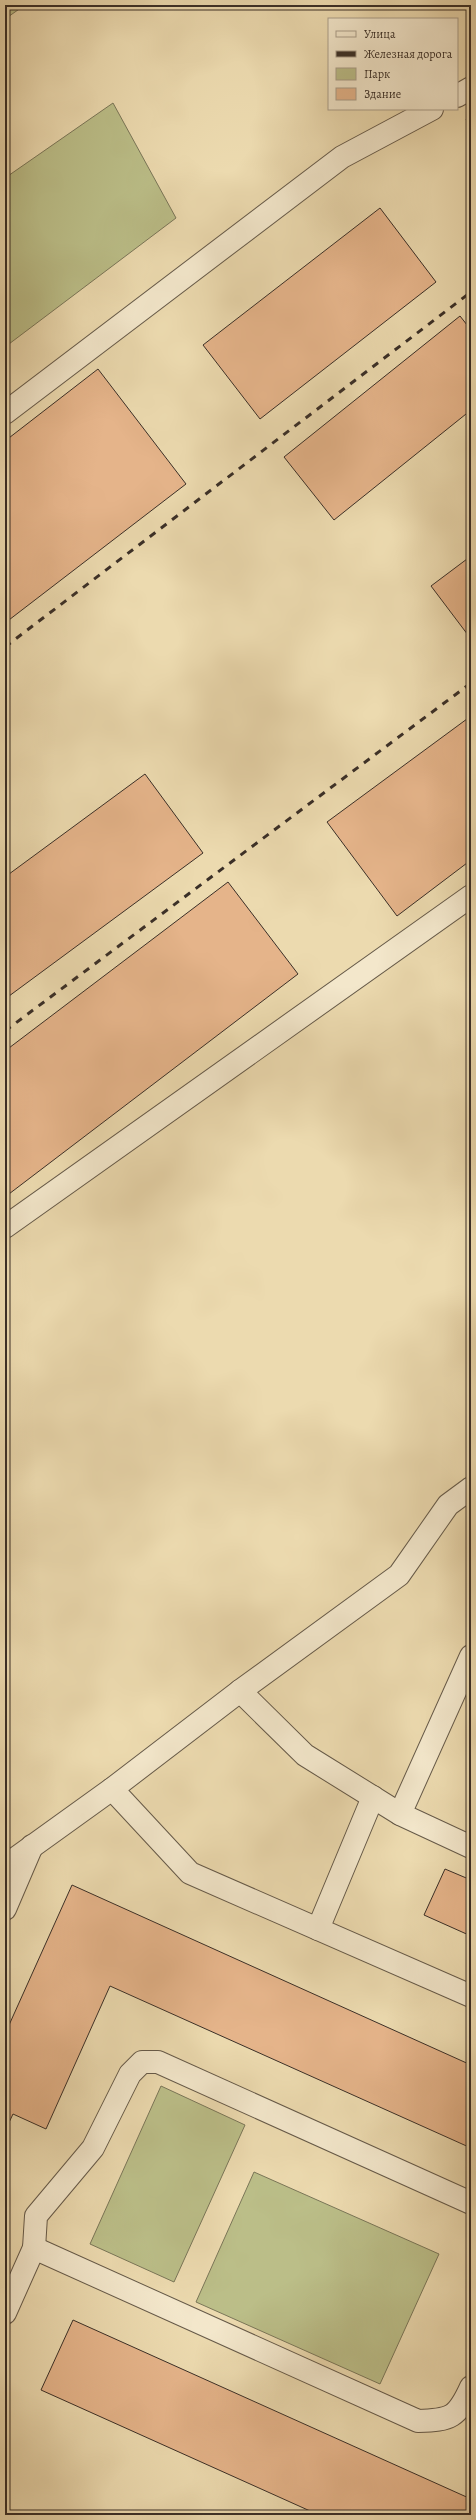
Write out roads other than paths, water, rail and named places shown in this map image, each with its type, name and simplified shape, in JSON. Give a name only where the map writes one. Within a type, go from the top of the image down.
[{"type":"lane","points":[[458,95],[471,88]]},
{"type":"lane","points":[[5,412],[342,157],[430,110]]},
{"type":"lane","points":[[5,1227],[471,896]]},
{"type":"lane","points":[[5,1866],[32,1845],[112,1789],[240,1692],[399,1575],[448,1505],[471,1488]]},
{"type":"lane","points":[[400,1814],[471,1656]]},
{"type":"lane","points":[[240,1692],[305,1755],[400,1814],[471,1847]]},
{"type":"lane","points":[[112,1789],[190,1874],[318,1928],[471,1996]]},
{"type":"lane","points":[[318,1928],[373,1797]]},
{"type":"lane","points":[[5,1909],[32,1845]]},
{"type":"lane","points":[[5,2313],[34,2248],[36,2216],[93,2148],[130,2074],[142,2062],[158,2062],[471,2204]]},
{"type":"lane","points":[[34,2248],[418,2421],[442,2421],[461,2409],[471,2387]]},
{"type":"railway","points":[[5,647],[471,292]]},
{"type":"railway","points":[[5,1031],[471,683]]}]
